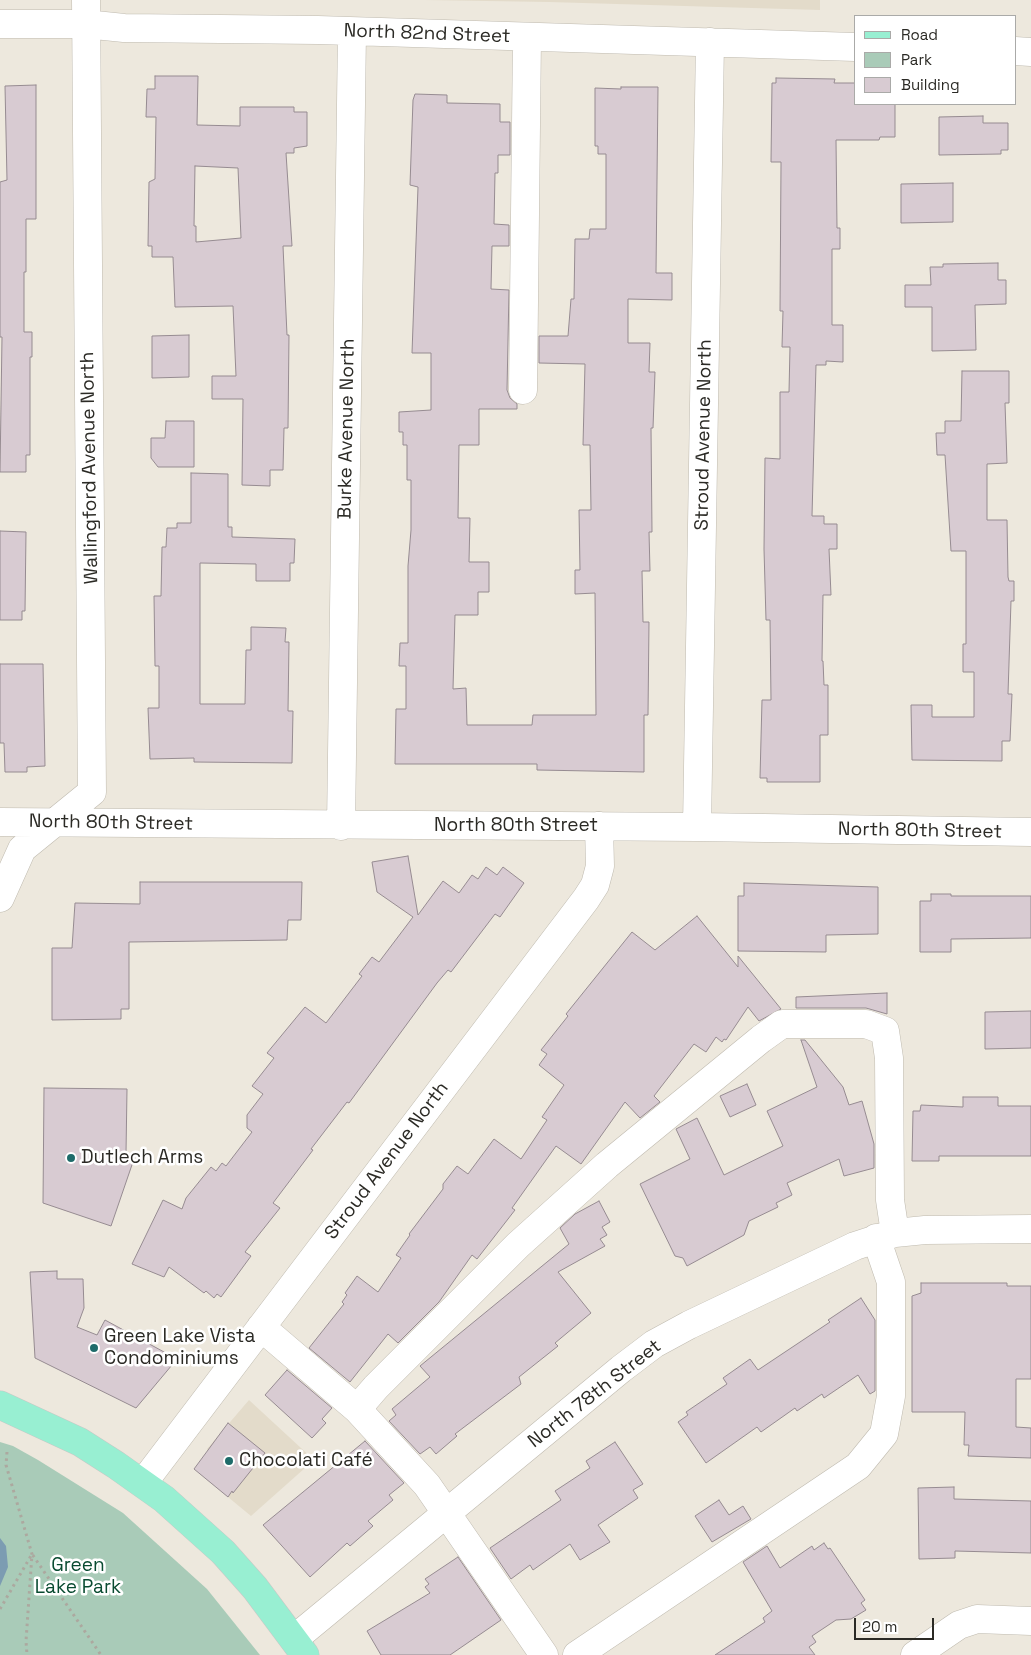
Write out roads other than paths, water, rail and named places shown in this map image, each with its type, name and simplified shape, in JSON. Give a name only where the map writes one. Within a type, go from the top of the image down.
[{"type":"main road","points":[[0,1405],[80,1442],[143,1483],[223,1552],[300,1647]]},
{"type":"street","name":"North 82nd Street","points":[[0,24],[86,12],[124,28],[352,32],[854,47]]},
{"type":"street","name":"Wallingford Avenue North","points":[[0,898],[22,849],[92,792],[86,12]]},
{"type":"street","name":"Burke Avenue North","points":[[341,826],[352,32]]},
{"type":"street","points":[[523,390],[527,37]]},
{"type":"street","name":"Stroud Avenue North","points":[[697,827],[710,42]]},
{"type":"street","points":[[1016,52],[1031,52]]},
{"type":"street","name":"North 80th Street","points":[[0,822],[341,826],[599,826],[1031,832]]},
{"type":"street","name":"Stroud Avenue North","points":[[143,1483],[586,899],[595,885],[600,866],[599,826]]},
{"type":"street","points":[[357,1409],[518,1245],[607,1165],[761,1038],[782,1024],[866,1024],[885,1031],[889,1058],[890,1200],[886,1236],[891,1282],[891,1396],[884,1434],[858,1466],[577,1655]]},
{"type":"street","name":"North 78th Street","points":[[300,1647],[448,1513],[621,1369],[654,1344],[688,1325],[854,1246],[886,1236],[925,1230],[1031,1229]]},
{"type":"street","points":[[261,1327],[357,1409],[427,1485],[544,1655]]},
{"type":"street","points":[[915,1655],[959,1625],[977,1619],[1031,1621]]},
{"type":"water","points":[[0,1538],[6,1546],[8,1567],[0,1586]]},
{"type":"place","name":"Dutlech Arms","points":[[71,1158]]},
{"type":"place","name":"Green Lake Vista Condominiums","points":[[94,1348]]},
{"type":"place","name":"Chocolati Café","points":[[229,1461]]},
{"type":"park label","name":"Green Lake Park","points":[[78,1577]]}]
